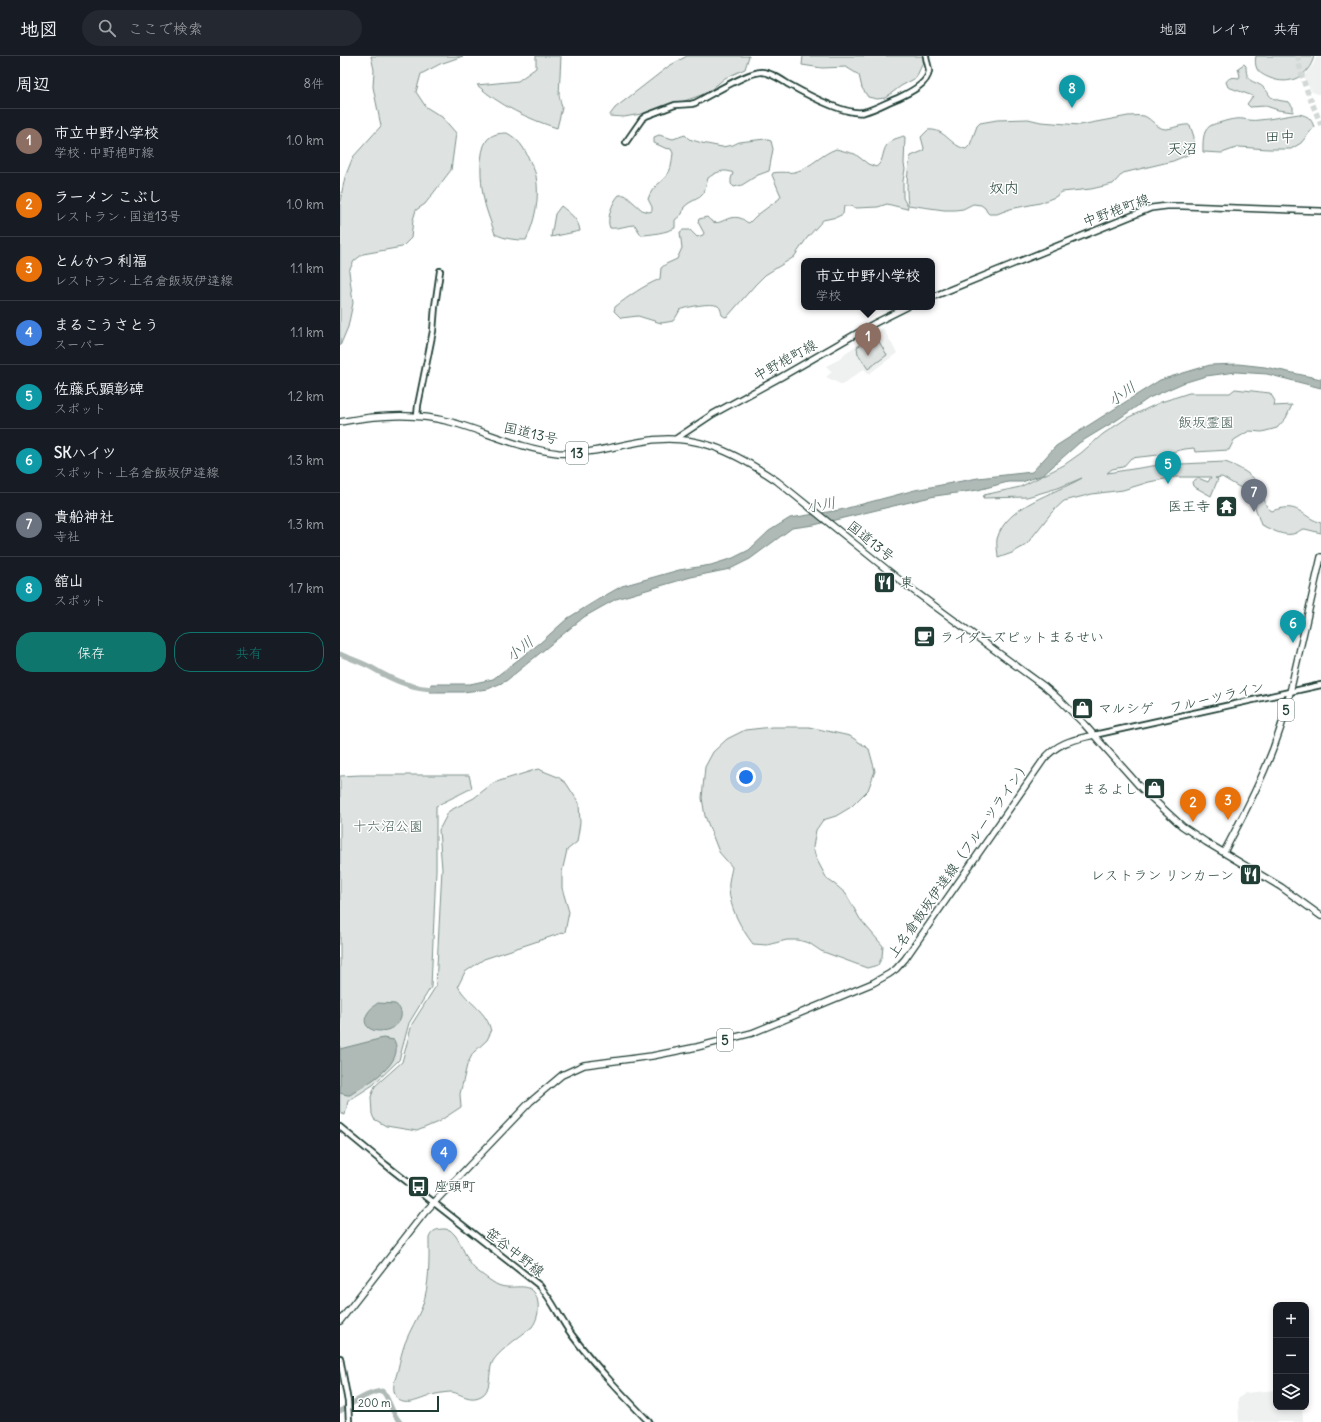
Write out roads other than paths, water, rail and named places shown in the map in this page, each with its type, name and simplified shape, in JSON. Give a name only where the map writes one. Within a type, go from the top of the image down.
[{"type":"main road","name":"中野梍町線","points":[[935,296],[1151,208],[1183,206],[1321,211]]},
{"type":"main road","name":"中野梍町線","points":[[677,438],[713,414],[781,377],[879,320],[901,310]]},
{"type":"main road","name":"国道13号","points":[[340,422],[380,416],[417,416],[451,422],[526,446],[559,453],[591,451],[640,441],[677,438],[712,446],[738,457],[772,477],[931,604],[1045,687],[1069,708],[1142,789],[1182,826],[1281,887],[1321,916]]},
{"type":"main road","name":"5","points":[[1224,852],[1264,774],[1280,732],[1321,558]]},
{"type":"main road","name":"上名倉飯坂伊達線（フルーツライン）","points":[[340,1321],[406,1234],[433,1202],[530,1102],[550,1084],[567,1072],[590,1063],[652,1056],[752,1033],[873,983],[889,974],[905,958],[1038,767],[1050,753],[1065,743],[1094,735]]},
{"type":"street","points":[[626,142],[642,119],[646,116],[674,105],[695,103],[756,72],[770,74],[804,93],[839,108],[850,111],[864,112],[909,93],[918,86],[927,76],[929,70],[926,56]]},
{"type":"street","points":[[417,416],[433,331],[440,271]]},
{"type":"street","name":"フルーツライン","points":[[1094,735],[1321,685]]},
{"type":"street","name":"笹谷中野線","points":[[340,1126],[433,1202],[540,1286],[571,1333],[594,1363],[648,1422]]},
{"type":"street","points":[[340,1358],[350,1422]]},
{"type":"waterway","name":"小川","points":[[340,654],[404,683],[428,689],[436,689]]},
{"type":"waterway","points":[[340,1411],[365,1396],[382,1391],[400,1422]]},
{"type":"waterway","points":[[346,1409],[346,1422]]},
{"type":"tunnel","points":[[1298,56],[1304,83],[1321,125]]},
{"type":"place","name":"舘山","points":[[1072,108]]},
{"type":"place","name":"市立中野小学校","points":[[868,356]]},
{"type":"place","name":"佐藤氏顕彰碑","points":[[1168,484]]},
{"type":"place","name":"医王寺","points":[[1226,506]]},
{"type":"place","name":"貴船神社","points":[[1254,512]]},
{"type":"place","name":"東","points":[[885,582]]},
{"type":"place","name":"ライダーズピットまるせい","points":[[925,637]]},
{"type":"place","name":"SKハイツ","points":[[1293,643]]},
{"type":"place","name":"マルシゲ","points":[[1082,708]]},
{"type":"place","name":"まるよし","points":[[1154,789]]},
{"type":"place","name":"とんかつ 利福","points":[[1228,820]]},
{"type":"place","name":"ラーメン こぶし","points":[[1193,822]]},
{"type":"place","name":"レストラン リンカーン","points":[[1250,875]]},
{"type":"place","name":"まるこうさとう","points":[[444,1172]]},
{"type":"place","name":"座頭町","points":[[418,1186]]},
{"type":"district","name":"田中","points":[[1280,137]]},
{"type":"district","name":"天沼","points":[[1182,149]]},
{"type":"district","name":"奴内","points":[[1004,188]]},
{"type":"park label","name":"飯坂霊園","points":[[1206,422]]},
{"type":"park label","name":"十六沼公園","points":[[388,826]]}]
